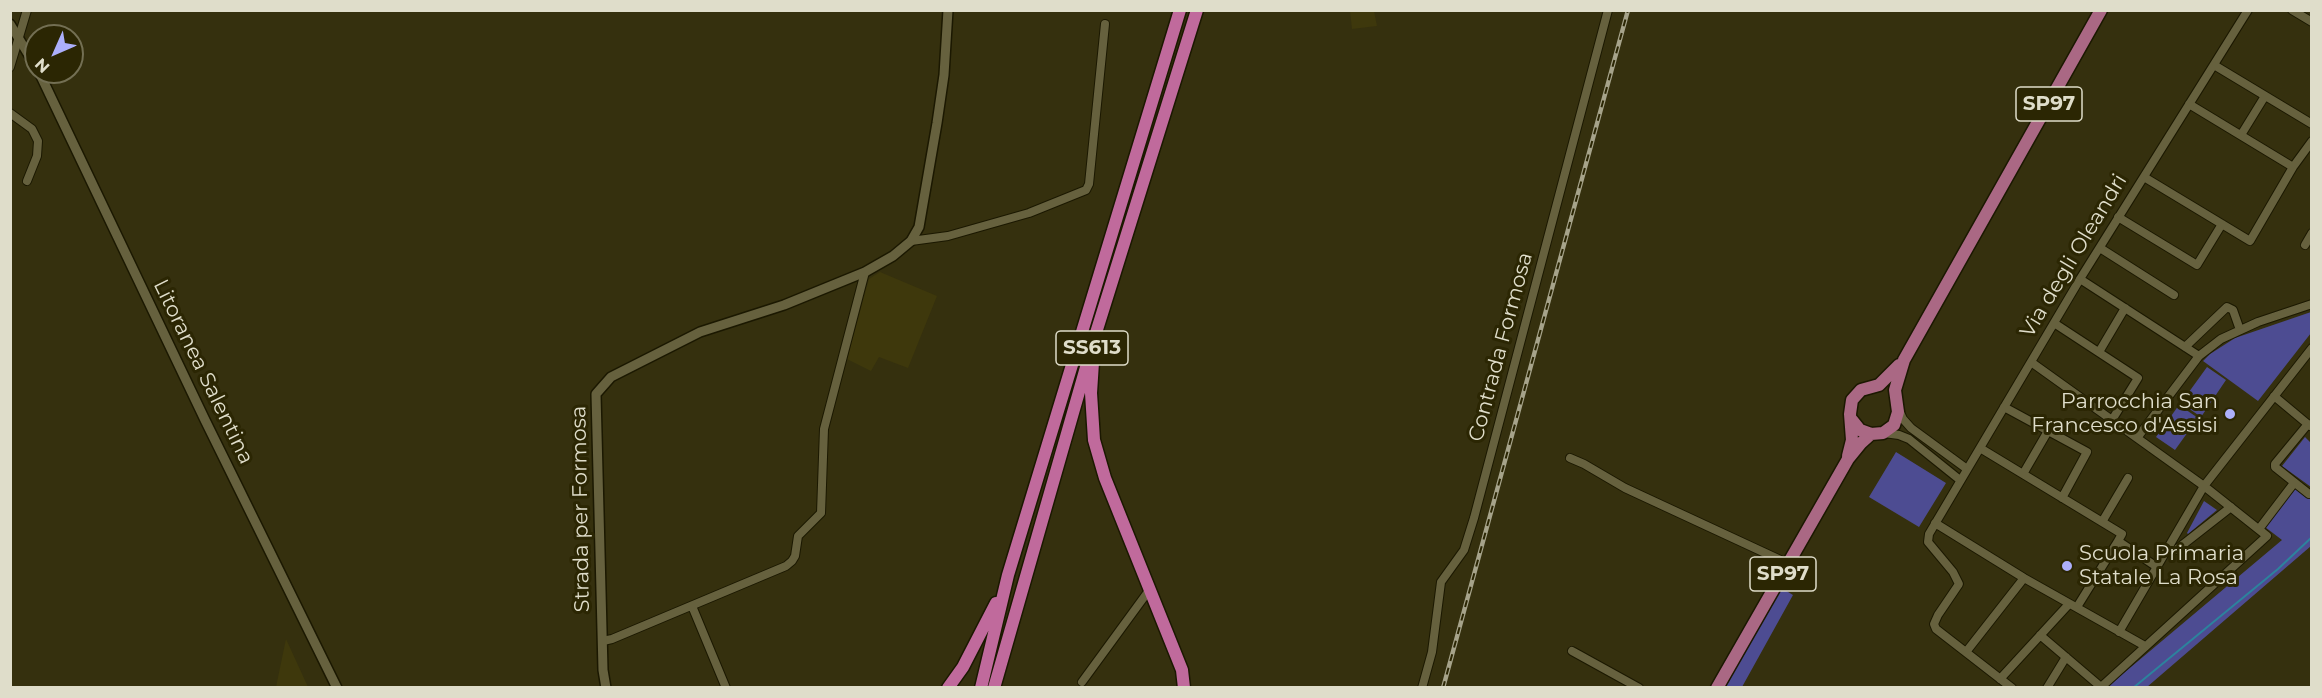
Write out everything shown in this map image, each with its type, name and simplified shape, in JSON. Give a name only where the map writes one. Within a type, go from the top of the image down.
[{"type":"highway","name":"SS613","points":[[981,687],[1008,575],[1180,10]]},
{"type":"highway","name":"SS613","points":[[994,687],[1095,336],[1197,10]]},
{"type":"highway","points":[[1095,336],[1091,393],[1094,440],[1105,478],[1182,670],[1184,687]]},
{"type":"highway","points":[[948,687],[963,667],[986,625],[1008,575]]},
{"type":"main road","name":"SP97","points":[[1897,403],[1894,390],[1904,360],[2101,10]]},
{"type":"main road","name":"SP97","points":[[1875,386],[1887,379],[1904,360]]},
{"type":"main road","points":[[1875,386],[1887,391],[1897,403],[1898,412],[1894,424],[1877,434],[1860,430],[1852,420],[1850,407],[1852,400],[1862,390],[1875,386]]},
{"type":"main road","name":"SP97","points":[[1848,459],[1852,440],[1852,420]]},
{"type":"main road","name":"SP97","points":[[1717,687],[1848,459],[1861,443],[1877,434]]},
{"type":"street","points":[[10,67],[27,10]]},
{"type":"street","points":[[911,242],[919,227],[937,123],[944,75],[948,10]]},
{"type":"street","name":"Contrada Formosa","points":[[1422,687],[1432,652],[1441,582],[1464,550],[1474,518],[1608,10]]},
{"type":"street","name":"Via degli Oleandri","points":[[1935,523],[2080,279],[2248,10]]},
{"type":"street","points":[[2292,10],[2311,21]]},
{"type":"street","points":[[10,24],[24,44]]},
{"type":"street","name":"Strada per Formosa","points":[[606,687],[596,394],[611,377],[700,332],[784,305],[865,272],[893,256],[911,242],[948,236],[1029,213],[1086,190],[1089,184],[1105,24]]},
{"type":"street","points":[[2214,65],[2312,124]]},
{"type":"street","name":"Litoranea Salentina","points":[[45,84],[205,420],[337,687]]},
{"type":"street","points":[[2241,135],[2265,96]]},
{"type":"street","points":[[2189,104],[2293,167]]},
{"type":"street","points":[[10,113],[32,129],[38,141],[37,156],[27,181]]},
{"type":"street","points":[[2144,177],[2250,241],[2293,167],[2312,141]]},
{"type":"street","points":[[2118,217],[2197,265],[2222,224]]},
{"type":"street","points":[[2305,244],[2312,234]]},
{"type":"street","points":[[2100,248],[2174,295]]},
{"type":"street","points":[[603,641],[786,566],[795,556],[798,536],[821,513],[824,429],[865,272]]},
{"type":"street","points":[[2080,279],[2199,356]]},
{"type":"street","points":[[2137,438],[2199,356],[2221,339],[2259,322],[2312,304]]},
{"type":"street","points":[[2186,347],[2227,307],[2233,310],[2240,330]]},
{"type":"street","points":[[2100,352],[2125,308]]},
{"type":"street","points":[[2054,323],[2138,378],[2112,420]]},
{"type":"street","points":[[2119,632],[2204,486],[2312,348]]},
{"type":"street","points":[[2031,362],[2204,486],[2267,536],[2101,687],[2040,635]]},
{"type":"street","points":[[2274,396],[2309,425],[2275,464],[2275,467],[2309,494]]},
{"type":"street","points":[[1897,403],[1903,419],[1911,428],[1967,470]]},
{"type":"street","points":[[2004,406],[2087,452],[2062,498]]},
{"type":"street","points":[[2023,474],[2048,430]]},
{"type":"street","points":[[1877,434],[1899,435],[1909,439],[1960,480]]},
{"type":"street","points":[[1980,448],[2122,534],[2073,605],[2040,635],[2000,679]]},
{"type":"street","points":[[1570,458],[1635,493],[1789,564]]},
{"type":"street","points":[[2102,522],[2128,478]]},
{"type":"street","points":[[2259,529],[2294,483]]},
{"type":"street","points":[[2165,553],[2176,550],[2231,507]]},
{"type":"street","points":[[2012,687],[1936,629],[1934,624],[1938,615],[1959,584],[1953,572],[1928,542],[1929,534],[1935,523],[2024,578],[2145,646]]},
{"type":"street","points":[[2118,541],[2157,567]]},
{"type":"street","points":[[1966,652],[2024,578]]},
{"type":"street","points":[[1082,682],[1150,589]]},
{"type":"street","points":[[692,606],[726,687]]},
{"type":"street","points":[[1572,651],[1639,687]]},
{"type":"street","points":[[2047,687],[2066,657]]},
{"type":"shaded area","points":[[1350,11],[1374,11],[1377,26],[1352,29]]},
{"type":"shaded area","points":[[880,272],[937,296],[908,368],[879,357],[871,371],[847,359],[869,279]]},
{"type":"shaded area","points":[[2311,312],[2311,333],[2258,401],[2203,361],[2235,338]]},
{"type":"shaded area","points":[[2207,367],[2226,380],[2201,417],[2181,403]]},
{"type":"shaded area","points":[[2179,405],[2198,418],[2175,450],[2156,437]]},
{"type":"shaded area","points":[[2305,437],[2311,443],[2311,487],[2282,466]]},
{"type":"shaded area","points":[[1896,452],[1946,483],[1919,527],[1869,497]]},
{"type":"shaded area","points":[[2295,488],[2311,499],[2311,546],[2147,687],[2106,688],[2282,540],[2265,527]]},
{"type":"shaded area","points":[[2204,501],[2217,510],[2188,534],[2187,533]]},
{"type":"shaded area","points":[[1780,587],[1793,595],[1742,687],[1725,688]]},
{"type":"shaded area","points":[[286,639],[308,687],[276,687]]},
{"type":"waterway","points":[[2133,688],[2278,569],[2312,537]]},
{"type":"railway","points":[[1443,688],[1628,10]]},
{"type":"place","name":"Parrocchia San Francesco d'Assisi","points":[[2230,414]]},
{"type":"place","name":"Scuola Primaria Statale La Rosa","points":[[2067,566]]}]
